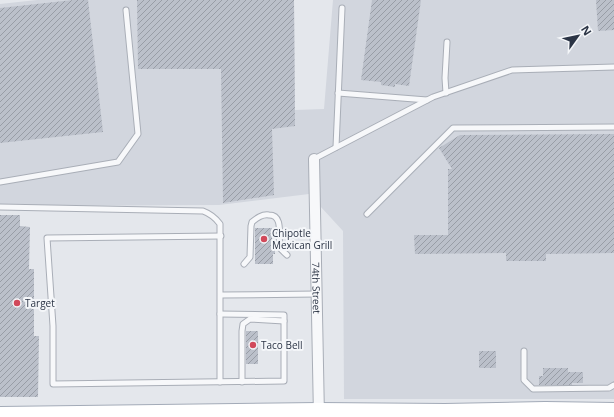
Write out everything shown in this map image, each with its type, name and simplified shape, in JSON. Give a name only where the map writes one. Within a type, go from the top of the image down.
[{"type":"main road","points":[[0,415],[347,414],[614,411]]},
{"type":"street","name":"74th Street","points":[[314,159],[319,414]]},
{"type":"lane","points":[[336,147],[342,8]]},
{"type":"lane","points":[[0,182],[118,162],[138,134],[126,10]]},
{"type":"lane","points":[[446,93],[445,78],[447,42]]},
{"type":"lane","points":[[314,159],[428,100],[512,70],[614,67]]},
{"type":"lane","points":[[338,93],[428,100]]},
{"type":"lane","points":[[367,214],[453,128],[614,127]]},
{"type":"lane","points":[[0,207],[203,211],[210,214],[220,224],[221,236],[220,382]]},
{"type":"lane","points":[[244,264],[250,257],[252,222],[263,216],[274,216],[277,219],[280,226],[280,247],[287,255]]},
{"type":"lane","points":[[221,236],[47,238],[53,326],[53,384],[284,382],[284,318]]},
{"type":"lane","points":[[221,295],[317,294]]},
{"type":"lane","points":[[220,314],[284,318]]},
{"type":"lane","points":[[242,382],[243,324],[250,319],[284,318]]},
{"type":"lane","points":[[524,351],[524,380],[533,389],[609,388],[614,385]]},
{"type":"shaded area","points":[[37,0],[294,0],[295,110],[324,109],[333,0],[614,0],[614,399],[344,399],[343,231],[309,194],[219,205],[0,206],[0,4]]},
{"type":"building","points":[[73,0],[88,0],[103,132],[0,143],[0,8]]},
{"type":"building","points":[[137,0],[294,0],[295,126],[272,129],[274,195],[223,203],[221,69],[138,69]]},
{"type":"building","points":[[372,0],[421,0],[409,86],[395,84],[395,87],[381,85],[381,82],[361,80]]},
{"type":"building","points":[[596,0],[614,0],[614,30],[598,31]]},
{"type":"building","points":[[614,134],[614,253],[546,254],[546,261],[506,261],[506,253],[415,254],[414,235],[448,235],[448,169],[452,169],[439,148],[460,135]]},
{"type":"building","name":"Target","points":[[0,215],[20,215],[20,226],[30,227],[29,269],[34,269],[34,336],[39,336],[38,397],[0,397]]},
{"type":"building","name":"Chipotle Mexican Grill","points":[[255,228],[272,228],[272,250],[275,250],[275,254],[273,254],[273,264],[255,264]]},
{"type":"building","points":[[246,331],[258,331],[258,364],[246,364]]},
{"type":"building","points":[[479,351],[496,351],[496,368],[479,368]]},
{"type":"building","points":[[543,368],[568,368],[568,372],[583,372],[583,383],[572,383],[572,385],[539,385],[539,376],[543,376]]},
{"type":"place","name":"Chipotle Mexican Grill","points":[[264,239]]},
{"type":"place","name":"Target","points":[[17,303]]},
{"type":"place","name":"Taco Bell","points":[[253,345]]}]
